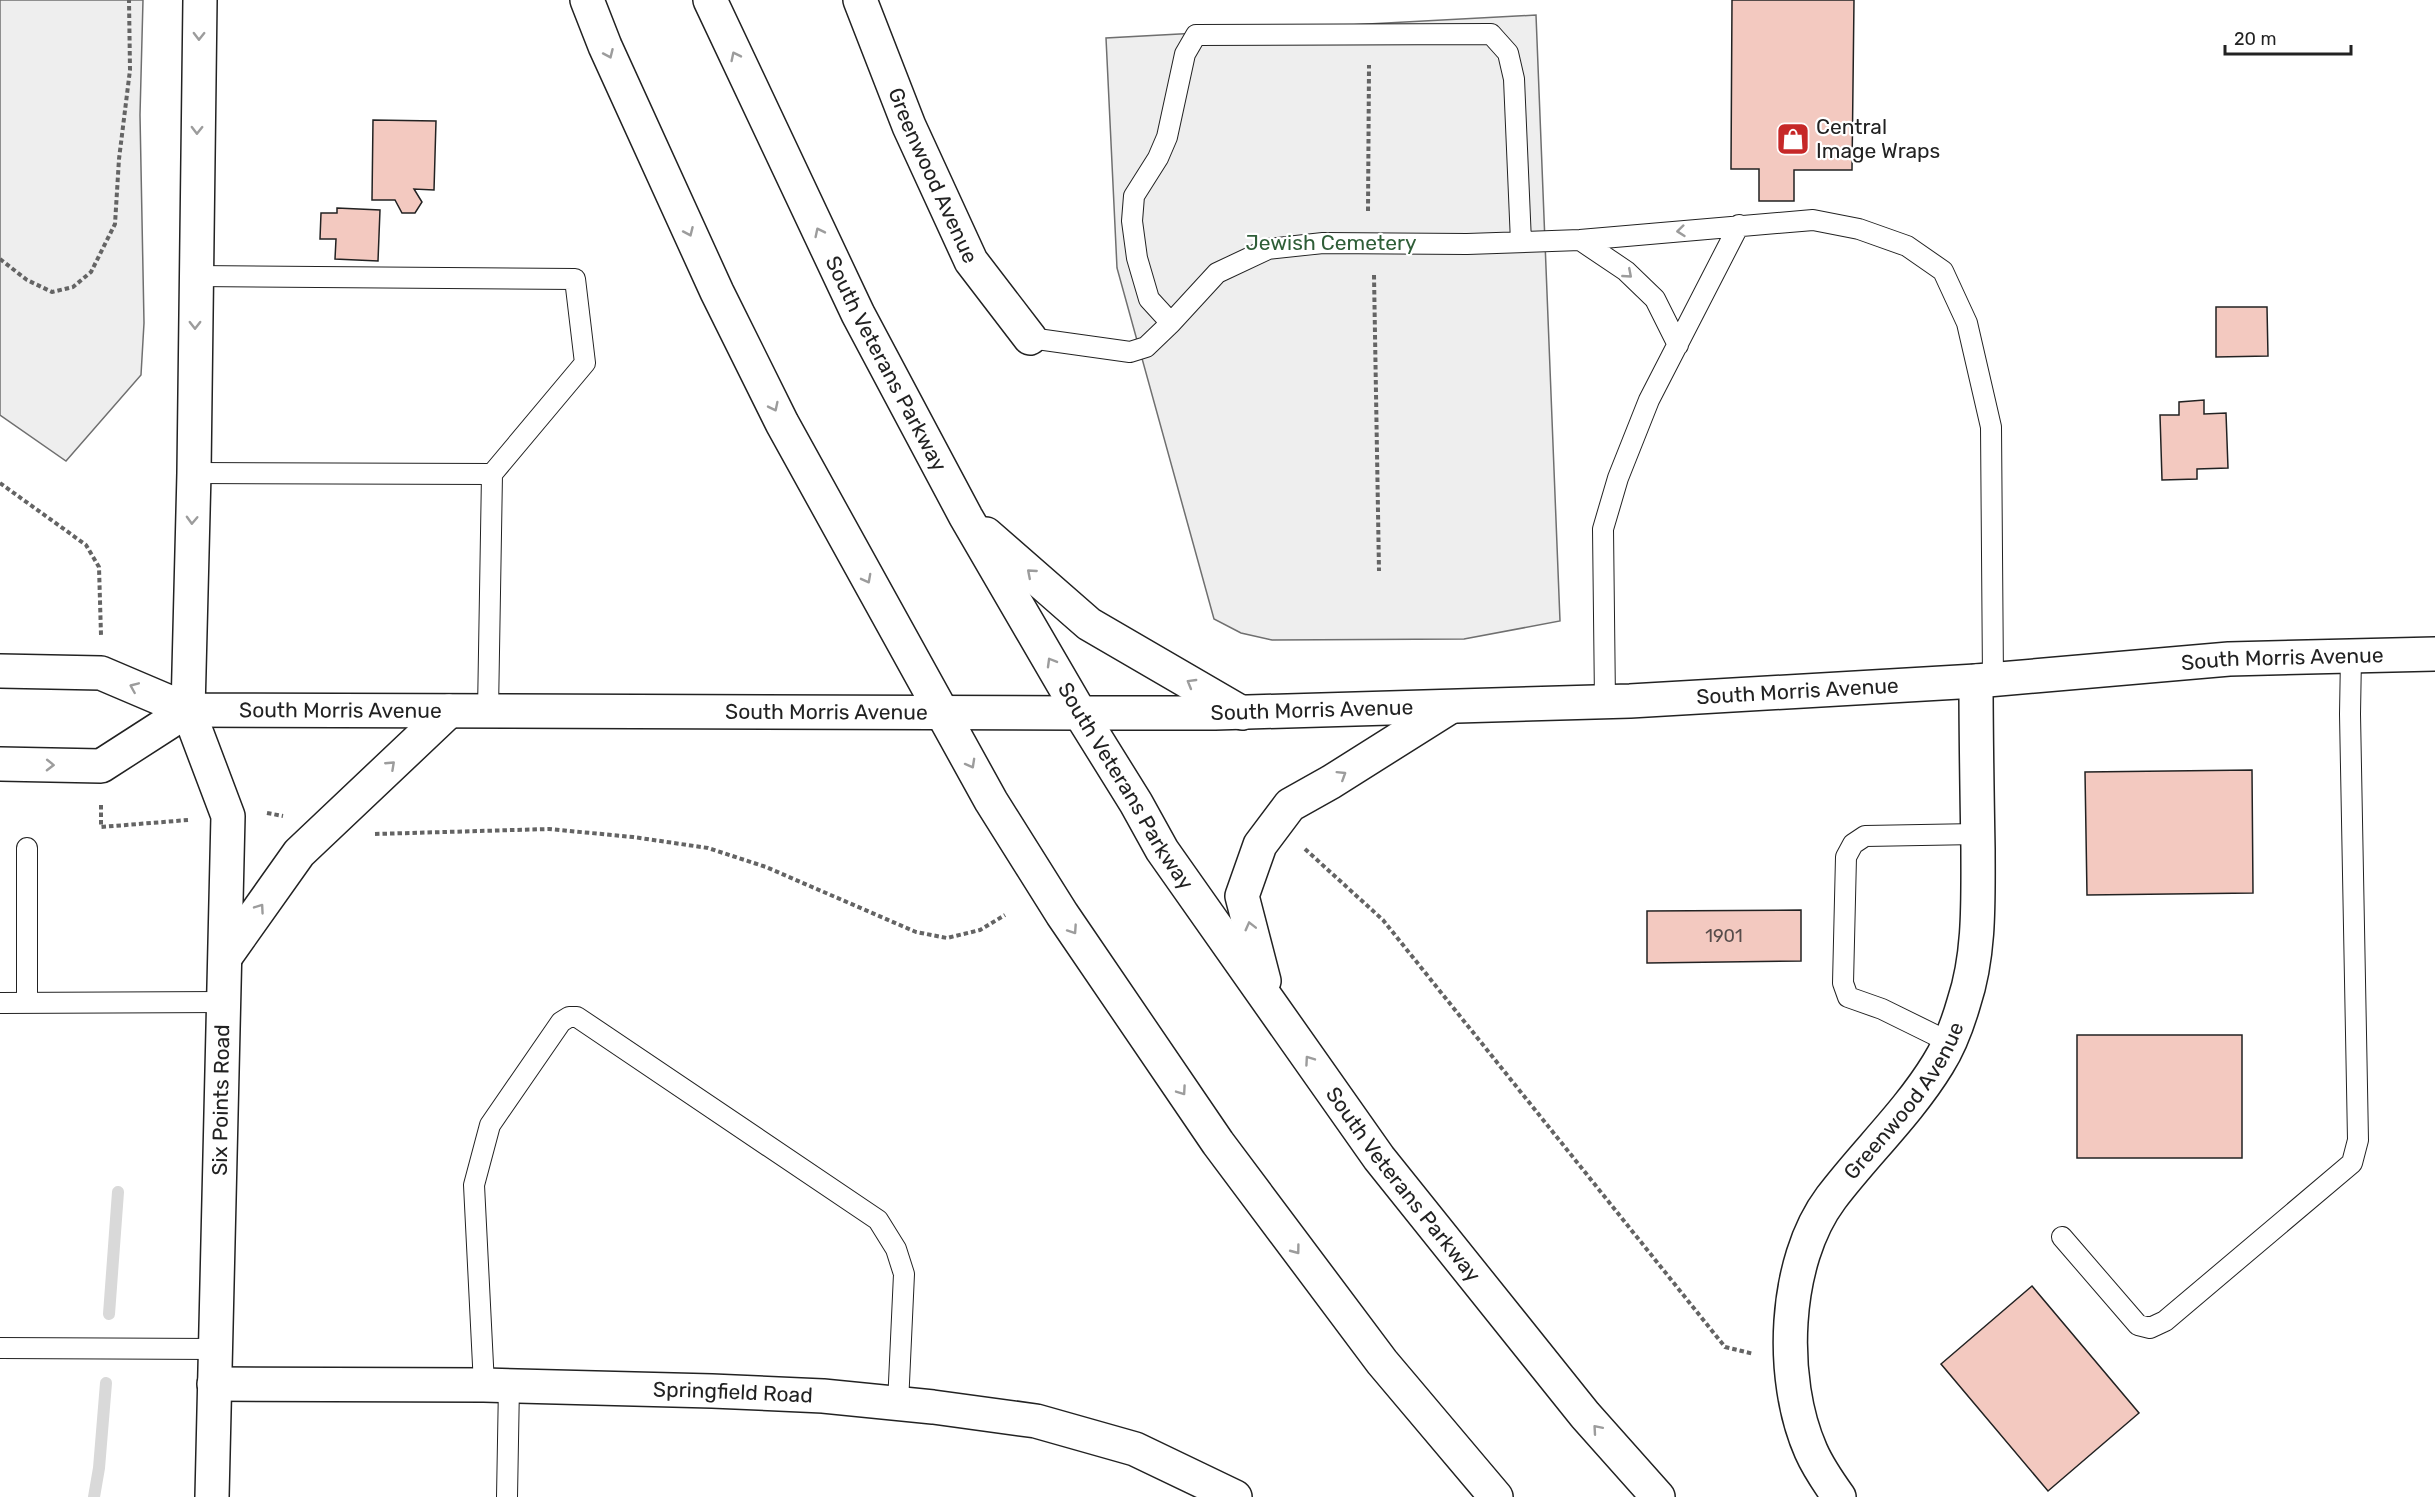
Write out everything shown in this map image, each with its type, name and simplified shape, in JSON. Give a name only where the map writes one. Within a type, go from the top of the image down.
[{"type":"main road","points":[[0,764],[101,766],[188,710],[194,473],[200,0]]},
{"type":"main road","points":[[587,0],[605,46],[717,292],[782,423],[991,801],[1062,914],[1218,1143],[1382,1362],[1496,1497]]},
{"type":"main road","name":"South Veterans Parkway","points":[[710,0],[858,314],[966,517],[1080,713],[1136,802],[1162,850],[1379,1158],[1585,1415],[1658,1497]]},
{"type":"main road","name":"Greenwood Avenue","points":[[860,0],[909,126],[971,261],[1030,338]]},
{"type":"main road","points":[[966,517],[1089,624],[1242,713]]},
{"type":"main road","name":"South Morris Avenue","points":[[0,671],[101,673],[188,710],[1242,713],[1605,702],[1984,681],[2229,659],[2435,654]]},
{"type":"main road","name":"Greenwood Avenue","points":[[1839,1497],[1811,1450],[1798,1408],[1791,1364],[1793,1302],[1810,1233],[1830,1199],[1917,1094],[1938,1063],[1949,1042],[1965,999],[1974,953],[1978,896],[1977,834],[1984,681]]},
{"type":"main road","points":[[1269,1003],[1242,896],[1260,845],[1290,805],[1331,782],[1450,707]]},
{"type":"main road","name":"Six Points Road","points":[[188,710],[228,816],[212,1497]]},
{"type":"main road","points":[[226,956],[299,853],[449,711]]},
{"type":"main road","name":"Springfield Road","points":[[214,1384],[497,1385],[812,1396],[898,1404],[1036,1421],[1113,1442],[1135,1449],[1235,1497]]},
{"type":"lane","points":[[1172,323],[1149,299],[1137,258],[1132,221],[1134,196],[1158,158],[1167,137],[1185,54],[1196,35],[1491,34],[1508,53],[1514,79],[1521,242]]},
{"type":"lane","points":[[1030,338],[1130,352],[1146,347],[1172,323],[1217,273],[1268,249],[1323,243],[1580,240],[1813,220],[1859,229],[1907,246],[1943,271],[1967,323],[1991,427],[1984,681]]},
{"type":"lane","points":[[1605,702],[1603,530],[1618,478],[1648,400],[1739,225]]},
{"type":"lane","points":[[1580,240],[1626,271],[1654,299],[1678,345]]},
{"type":"lane","points":[[195,276],[575,279],[585,363],[492,474],[488,711]]},
{"type":"lane","points":[[194,473],[492,474]]},
{"type":"lane","points":[[2062,1237],[2138,1325],[2150,1328],[2165,1321],[2352,1163],[2358,1140],[2351,726],[2352,656]]},
{"type":"lane","points":[[1949,1042],[1882,1009],[1848,997],[1843,983],[1846,857],[1853,844],[1865,836],[1977,834]]},
{"type":"lane","points":[[27,848],[27,1003]]},
{"type":"lane","points":[[0,1003],[224,1002]]},
{"type":"lane","points":[[507,1497],[497,1385],[474,1185],[490,1125],[561,1022],[569,1017],[577,1017],[878,1220],[896,1249],[904,1274],[898,1404]]},
{"type":"lane","points":[[0,1348],[215,1349]]},
{"type":"path","points":[[0,259],[27,280],[52,292],[74,286],[91,272],[101,254],[115,224],[119,159],[130,70],[129,0]]},
{"type":"path","points":[[1369,34],[1371,244],[1379,571]]},
{"type":"path","points":[[0,483],[87,545],[99,567],[101,673]]},
{"type":"path","points":[[101,766],[101,827],[271,813],[357,835],[549,829],[633,837],[708,848],[766,867],[916,932],[947,938],[980,930],[1005,915]]},
{"type":"path","points":[[1304,848],[1383,920],[1725,1347],[1791,1364]]},
{"type":"green space","points":[[0,0],[143,0],[140,115],[144,323],[141,375],[66,461],[0,415]]},
{"type":"green space","name":"Jewish Cemetery","points":[[1536,15],[1560,621],[1464,639],[1272,640],[1241,633],[1214,619],[1117,268],[1106,38]]},
{"type":"building","points":[[1732,0],[1854,0],[1852,170],[1794,170],[1794,201],[1759,201],[1759,169],[1731,169]]},
{"type":"building","points":[[373,120],[436,121],[434,190],[414,189],[422,202],[415,213],[402,213],[395,200],[372,200]]},
{"type":"building","points":[[337,208],[380,210],[378,261],[335,259],[336,239],[320,239],[321,213],[337,213]]},
{"type":"building","points":[[2216,307],[2267,307],[2268,356],[2216,357]]},
{"type":"building","points":[[2204,400],[2204,414],[2226,413],[2228,468],[2197,469],[2197,479],[2162,480],[2160,415],[2179,415],[2179,402]]},
{"type":"building","points":[[2252,770],[2253,893],[2087,895],[2085,772]]},
{"type":"building","points":[[1801,910],[1801,961],[1647,963],[1647,911]]},
{"type":"building","points":[[2077,1035],[2242,1035],[2242,1158],[2077,1158]]},
{"type":"building","points":[[2032,1286],[2139,1413],[2048,1491],[1941,1364]]},
{"type":"waterway","points":[[109,1314],[118,1192]]},
{"type":"waterway","points":[[94,1497],[99,1468],[106,1383]]},
{"type":"place","name":"Central Image Wraps","points":[[1793,139]]}]
